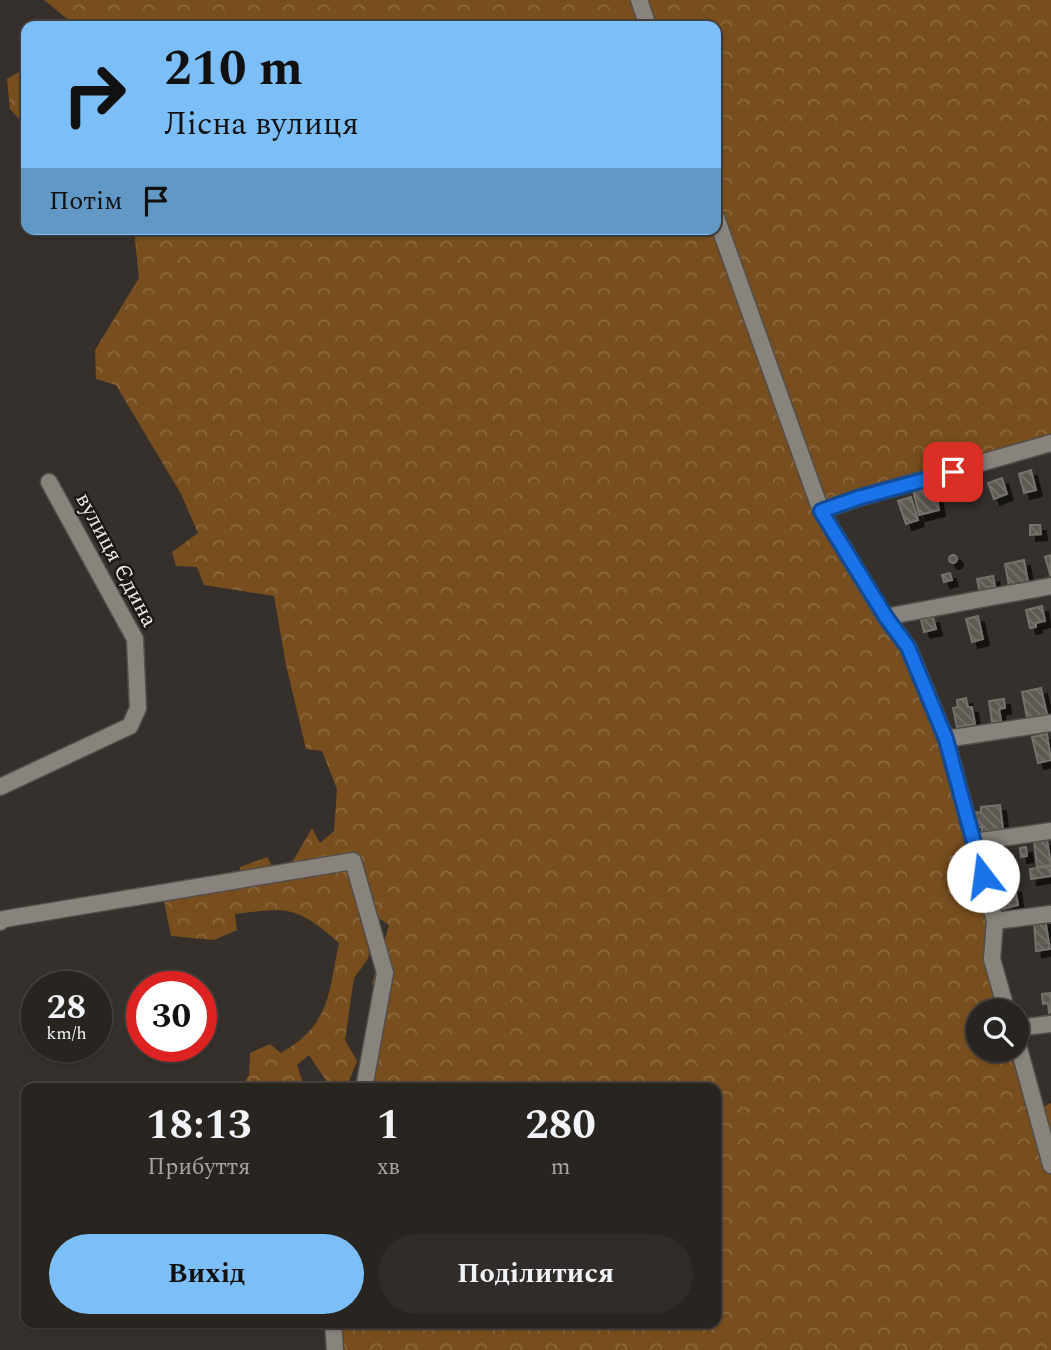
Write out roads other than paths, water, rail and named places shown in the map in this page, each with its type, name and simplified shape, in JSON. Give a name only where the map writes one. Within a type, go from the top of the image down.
[{"type":"street","points":[[639,0],[646,21]]},
{"type":"street","points":[[721,231],[821,511],[886,617],[908,647],[946,739],[995,921],[992,959],[1003,999]]},
{"type":"street","points":[[821,511],[1051,443]]},
{"type":"street","name":"вулиця Єдина","points":[[0,787],[130,726],[138,708],[135,639],[49,482]]},
{"type":"street","points":[[886,617],[1051,586]]},
{"type":"street","points":[[946,739],[1051,723]]},
{"type":"street","points":[[975,845],[981,841],[1051,831]]},
{"type":"street","points":[[0,922],[4,919],[353,862],[385,973],[365,1083]]},
{"type":"street","points":[[995,921],[1051,914]]},
{"type":"street","points":[[1029,1027],[1051,1024]]},
{"type":"street","points":[[1023,1062],[1051,1165]]},
{"type":"street","points":[[333,1328],[335,1350]]}]
